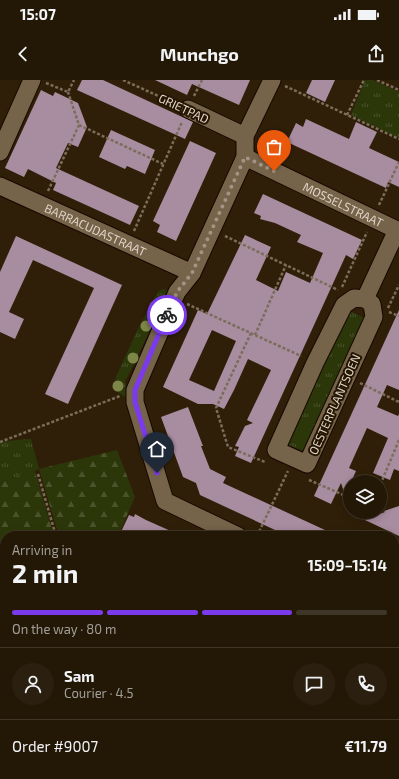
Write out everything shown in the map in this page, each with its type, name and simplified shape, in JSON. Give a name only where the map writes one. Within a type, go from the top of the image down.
[{"type":"street","points":[[0,152],[39,82]]},
{"type":"street","points":[[228,531],[165,501],[135,402],[135,390],[174,298],[192,273],[245,157],[246,136],[275,82]]},
{"type":"street","name":"GRIETPAD","points":[[188,109],[246,136]]},
{"type":"street","name":"MOSSELSTRAAT","points":[[245,157],[398,230]]},
{"type":"street","name":"BARRACUDASTRAAT","points":[[0,186],[192,273]]},
{"type":"street","name":"OESTERPLANTSOEN","points":[[359,299],[372,304],[374,317],[307,464],[288,466],[276,450],[315,363],[344,305],[359,299],[398,230]]},
{"type":"path","points":[[42,206],[79,125],[68,92],[74,80]]},
{"type":"path","name":"GRIETPAD","points":[[123,80],[188,109]]},
{"type":"path","points":[[128,245],[163,164],[202,80]]},
{"type":"path","points":[[347,115],[364,80]]},
{"type":"path","points":[[377,80],[399,90]]},
{"type":"path","points":[[39,82],[68,92]]},
{"type":"path","points":[[275,82],[399,139]]},
{"type":"path","points":[[79,125],[163,164]]},
{"type":"path","points":[[212,229],[359,299]]},
{"type":"path","points":[[268,463],[228,447],[216,408],[286,265]]},
{"type":"path","points":[[387,311],[399,285]]},
{"type":"path","points":[[174,298],[315,363]]},
{"type":"path","points":[[347,377],[399,402]]},
{"type":"path","points":[[0,442],[135,390]]},
{"type":"path","points":[[384,475],[399,440]]},
{"type":"path","points":[[259,531],[288,466]]},
{"type":"path","points":[[38,474],[55,531]]},
{"type":"path","points":[[308,480],[343,494]]},
{"type":"green space","points":[[365,80],[373,80],[399,92],[399,138],[351,115]]},
{"type":"green space","points":[[164,289],[174,294],[163,303],[125,382],[125,397],[112,388],[136,333],[154,298],[159,291]]},
{"type":"green space","points":[[349,311],[367,319],[307,453],[285,443]]},
{"type":"green space","points":[[300,422],[313,429],[305,447],[291,441]]},
{"type":"green space","points":[[31,439],[39,469],[0,483],[0,442]]},
{"type":"green space","points":[[117,450],[135,497],[120,531],[58,531],[39,469]]},
{"type":"green space","points":[[35,471],[53,531],[0,531],[0,483]]},
{"type":"building","points":[[82,80],[103,80],[193,122],[185,139],[77,90]]},
{"type":"building","points":[[155,80],[250,80],[239,105],[192,84],[187,95]]},
{"type":"building","points":[[312,80],[335,80],[325,102],[306,93]]},
{"type":"building","points":[[41,90],[53,96],[55,92],[78,103],[87,127],[78,147],[68,143],[56,168],[139,206],[130,225],[53,190],[56,183],[28,169],[24,177],[5,168]]},
{"type":"building","points":[[306,119],[349,139],[356,122],[377,132],[369,148],[399,162],[399,187],[388,182],[386,188],[287,142],[296,123],[303,127]]},
{"type":"building","points":[[111,130],[155,150],[145,174],[127,166],[125,169],[99,157]]},
{"type":"building","points":[[190,141],[216,153],[176,241],[157,232],[160,225],[153,221]]},
{"type":"building","points":[[263,194],[362,240],[353,259],[346,255],[251,463],[235,456],[239,447],[235,446],[245,426],[253,423],[247,420],[271,370],[248,359],[224,409],[213,404],[198,404],[163,387],[198,310],[207,314],[245,235],[271,247],[256,280],[278,291],[286,272],[310,283],[323,253],[297,242],[301,235],[275,223],[260,219],[261,216],[254,213]],"holes":[[[212,330],[236,341],[214,391],[189,380]]]},
{"type":"building","points":[[16,236],[122,285],[68,404],[45,394],[94,288],[33,260],[9,312],[24,319],[15,339],[0,332],[0,272]]},
{"type":"building","points":[[399,310],[399,390],[387,385],[377,407],[398,416],[399,414],[399,471],[394,469],[390,480],[387,479],[387,475],[378,475],[373,473],[388,438],[367,428],[349,468],[356,471],[354,475],[343,475],[343,489],[341,483],[331,504],[314,496]]},
{"type":"building","points":[[188,407],[210,469],[226,477],[223,483],[327,531],[277,531],[200,495],[196,483],[183,477],[161,417]]},
{"type":"building","points":[[399,506],[399,531],[388,531],[365,520],[387,519],[387,510]]},
{"type":"building","points":[[135,514],[171,531],[121,531],[129,515],[134,517]]},
{"type":"way so far","points":[[167,315],[177,292],[192,273],[245,157],[274,171]]},
{"type":"route","points":[[157,473],[135,402],[135,390],[167,315]]}]
